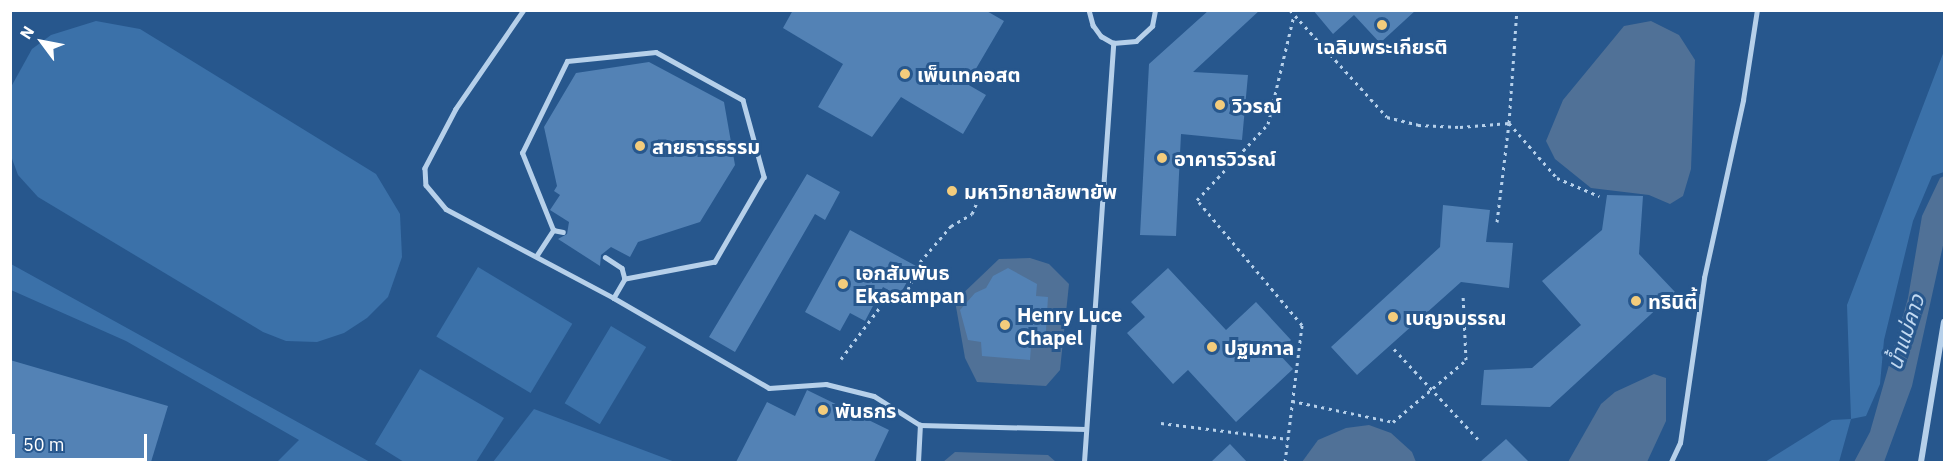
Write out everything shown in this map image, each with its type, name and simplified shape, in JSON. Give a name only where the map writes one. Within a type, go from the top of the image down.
[{"type":"street","points":[[1921,462],[1944,322]]},
{"type":"lane","points":[[524,10],[456,109],[425,168],[426,185],[446,209],[537,255],[769,388],[826,384],[845,388],[874,396],[920,425],[1086,429]]},
{"type":"lane","points":[[1089,10],[1093,25],[1113,43],[1136,41],[1152,26],[1155,10]]},
{"type":"lane","points":[[1671,462],[1680,443],[1704,278],[1743,100],[1757,10]]},
{"type":"lane","points":[[1084,462],[1113,43]]},
{"type":"lane","points":[[553,230],[522,153],[567,61],[656,52],[743,100],[764,177],[715,262],[625,279]]},
{"type":"lane","points":[[537,255],[553,230]]},
{"type":"lane","points":[[553,230],[563,232]]},
{"type":"lane","points":[[605,257],[622,268],[625,279],[614,298]]},
{"type":"lane","points":[[918,462],[920,425]]},
{"type":"path","points":[[1290,10],[1387,117],[1418,125],[1509,123]]},
{"type":"path","points":[[1497,222],[1509,123],[1517,10]]},
{"type":"path","points":[[1285,462],[1302,325],[1197,200],[1268,124],[1294,15]]},
{"type":"path","points":[[1509,123],[1557,178],[1599,196]]},
{"type":"path","points":[[841,359],[886,299],[902,303],[920,262],[951,226],[972,214],[980,195]]},
{"type":"path","points":[[1292,401],[1393,422],[1466,360],[1463,294]]},
{"type":"path","points":[[1394,349],[1478,439]]},
{"type":"path","points":[[1161,423],[1288,439]]},
{"type":"shaded area","points":[[96,21],[140,29],[376,174],[400,214],[402,257],[388,297],[367,318],[344,333],[317,342],[286,341],[263,332],[38,197],[18,175],[11,156],[11,87],[32,49],[51,35]]},
{"type":"shaded area","points":[[1944,51],[1944,172],[1932,176],[1913,221],[1884,340],[1880,384],[1866,416],[1851,419],[1847,305]]},
{"type":"shaded area","points":[[11,264],[370,462],[277,462],[299,440],[126,341],[11,290]]},
{"type":"shaded area","points":[[478,267],[572,324],[531,393],[436,336]]},
{"type":"shaded area","points":[[611,326],[646,347],[600,424],[565,403]]},
{"type":"shaded area","points":[[420,369],[504,418],[476,462],[404,462],[375,444]]},
{"type":"shaded area","points":[[534,409],[675,462],[493,462]]},
{"type":"shaded area","points":[[1851,419],[1839,462],[1765,462],[1832,420]]},
{"type":"water","points":[[1651,21],[1679,35],[1695,60],[1691,169],[1683,196],[1670,204],[1649,195],[1591,188],[1555,159],[1546,141],[1563,100],[1624,26]]},
{"type":"water","name":"น้ำแม่คาว","points":[[1944,176],[1944,241],[1912,386],[1884,462],[1854,462],[1870,432],[1908,298],[1922,216],[1940,178]]},
{"type":"water","points":[[1030,258],[1049,264],[1069,284],[1060,370],[1046,386],[977,382],[965,358],[955,301],[999,259]]},
{"type":"water","points":[[1654,374],[1666,378],[1666,421],[1647,462],[1568,462],[1601,404],[1615,392]]},
{"type":"water","points":[[1369,425],[1391,433],[1412,452],[1416,462],[1302,462],[1318,440],[1346,428]]},
{"type":"water","points":[[955,452],[1048,455],[1056,462],[943,462]]},
{"type":"building","name":"เพ็นเทคอสต","points":[[793,10],[985,10],[1004,21],[967,84],[986,95],[963,134],[901,97],[872,137],[818,107],[843,64],[783,28]]},
{"type":"building","name":"อาคารวิวรณ์","points":[[1209,10],[1260,10],[1193,72],[1248,75],[1242,140],[1181,134],[1176,236],[1140,235],[1149,64]]},
{"type":"building","name":"เฉลิมพระเกียรติ","points":[[1313,10],[1416,10],[1380,43],[1354,15],[1333,34]]},
{"type":"building","name":"สายธารธรรม","points":[[649,62],[724,102],[735,165],[700,222],[638,242],[630,257],[611,247],[601,255],[600,266],[558,239],[567,234],[569,222],[550,210],[560,195],[554,191],[557,186],[544,127],[576,73]]},
{"type":"building","points":[[807,174],[840,192],[825,220],[815,214],[735,352],[709,337]]},
{"type":"building","name":"ทรินิตี้","points":[[1607,195],[1643,196],[1639,254],[1675,292],[1550,407],[1481,405],[1484,370],[1532,368],[1581,325],[1542,281],[1602,230]]},
{"type":"building","name":"เบญจบรรณ","points":[[1443,205],[1490,210],[1486,242],[1513,243],[1509,288],[1461,282],[1357,375],[1331,347],[1440,247]]},
{"type":"building","name":"เอกสัมพันธ Ekasampan","points":[[850,230],[916,266],[899,296],[883,287],[865,321],[850,313],[840,331],[805,312]]},
{"type":"building","name":"Henry Luce Chapel","points":[[1008,268],[1037,284],[1036,296],[1048,297],[1045,347],[1031,346],[1030,360],[982,356],[981,342],[968,340],[960,310],[975,293],[986,288],[993,276]]},
{"type":"building","name":"ปฐมกาล","points":[[1168,268],[1226,330],[1256,302],[1291,340],[1278,353],[1293,369],[1236,422],[1188,370],[1173,384],[1127,333],[1145,317],[1131,302]]},
{"type":"building","points":[[10,360],[168,406],[151,462],[10,462]]},
{"type":"building","name":"พันธกร","points":[[807,390],[889,430],[874,462],[736,462],[767,402],[795,416]]},
{"type":"building","points":[[1506,439],[1529,462],[1480,462]]},
{"type":"building","points":[[1230,444],[1247,462],[1211,462]]},
{"type":"place","name":"เฉลิมพระเกียรติ","points":[[1382,25]]},
{"type":"place","name":"เพ็นเทคอสต","points":[[905,74]]},
{"type":"place","name":"วิวรณ์","points":[[1220,105]]},
{"type":"place","name":"สายธารธรรม","points":[[640,146]]},
{"type":"place","name":"อาคารวิวรณ์","points":[[1162,158]]},
{"type":"place","name":"มหาวิทยาลัยพายัพ","points":[[952,191]]},
{"type":"place","name":"เอกสัมพันธ Ekasampan","points":[[843,284]]},
{"type":"place","name":"ทรินิตี้","points":[[1636,301]]},
{"type":"place","name":"เบญจบรรณ","points":[[1393,317]]},
{"type":"place","name":"Henry Luce Chapel","points":[[1005,325]]},
{"type":"place","name":"ปฐมกาล","points":[[1212,347]]},
{"type":"place","name":"พันธกร","points":[[823,410]]}]
